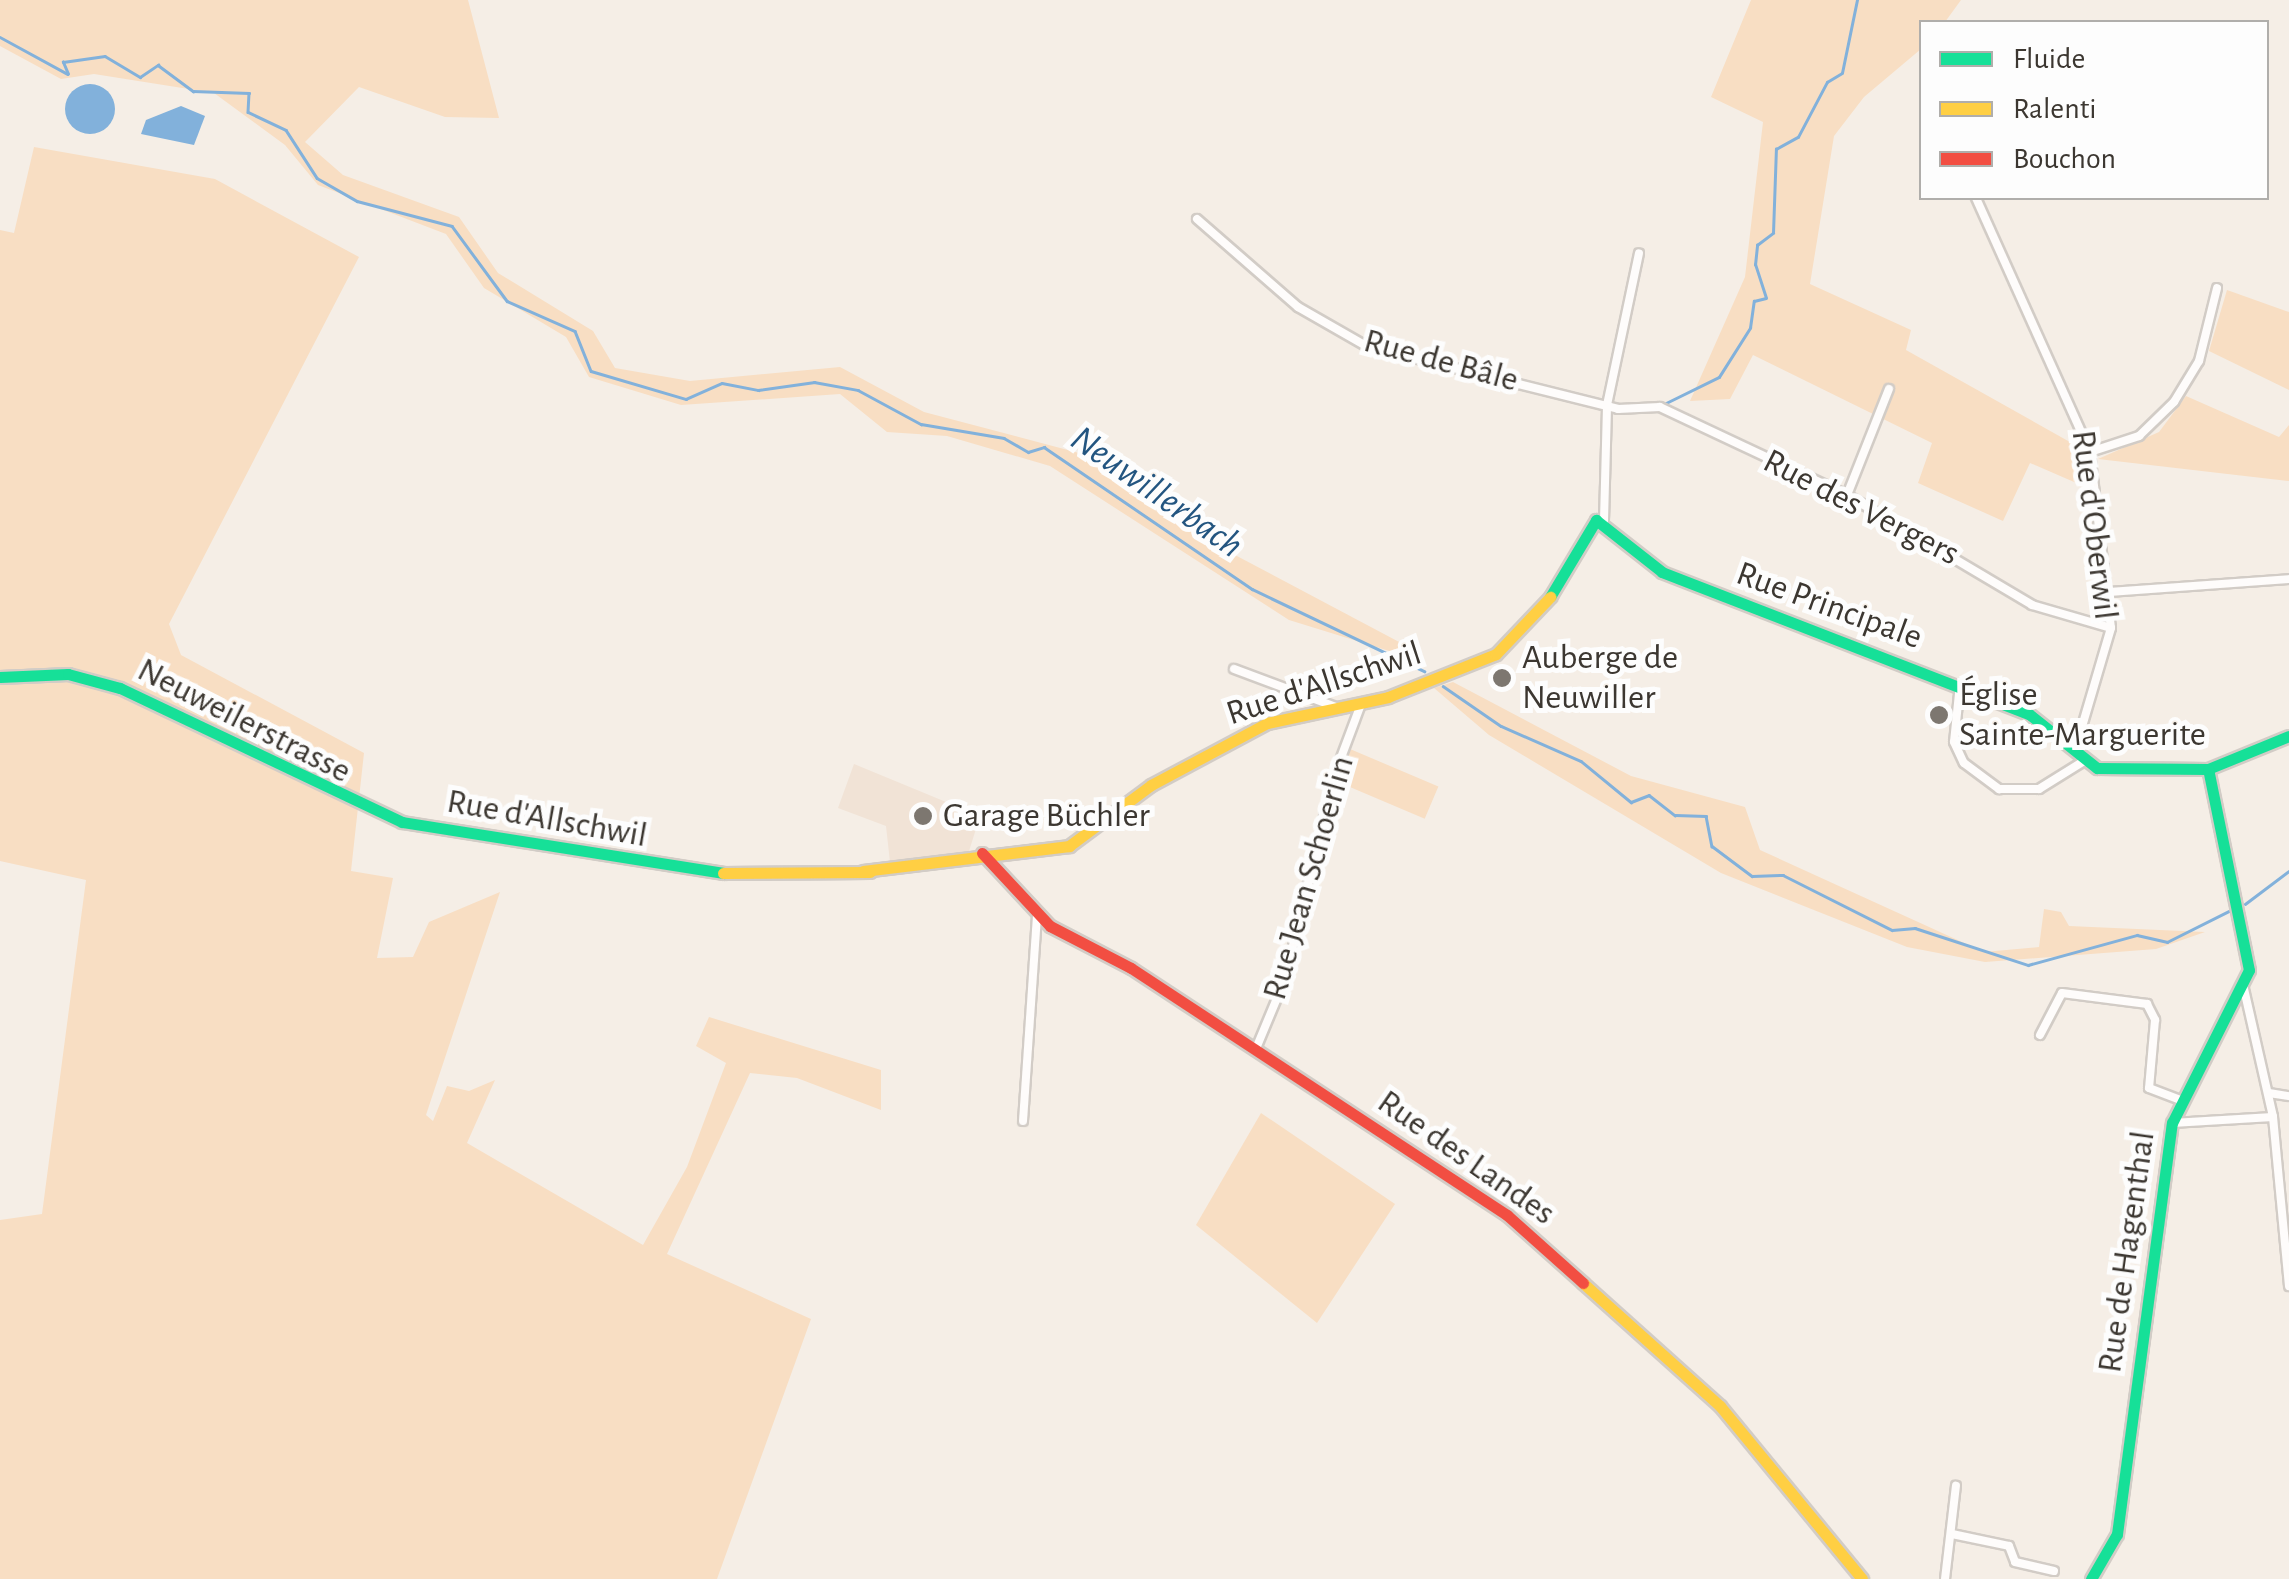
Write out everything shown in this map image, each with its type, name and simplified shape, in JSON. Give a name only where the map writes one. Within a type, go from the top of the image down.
[{"type":"street","name":"Rue d'Oberwil","points":[[1977,200],[2090,452],[2109,592],[2110,628],[2075,750]]},
{"type":"street","name":"Rue de Bâle","points":[[1198,219],[1298,307],[1366,346],[1607,405]]},
{"type":"street","points":[[1604,521],[1607,405],[1639,253]]},
{"type":"street","points":[[2090,452],[2139,436],[2174,402],[2199,361],[2217,288]]},
{"type":"street","points":[[1848,495],[1889,389]]},
{"type":"street","name":"Rue des Vergers","points":[[1607,405],[1660,407],[1848,495],[2032,605],[2110,628]]},
{"type":"street","name":"Rue Principale","points":[[1604,521],[1662,572],[1960,684],[2029,714],[2084,761]]},
{"type":"street","name":"Rue d'Allschwil","points":[[402,822],[717,873],[863,871],[982,853],[1069,846],[1194,758],[1267,723],[1362,704],[1512,646],[1588,527],[1604,521]]},
{"type":"street","points":[[2109,592],[2289,579]]},
{"type":"street","points":[[1234,669],[1336,707]]},
{"type":"street","name":"Neuweilerstrasse","points":[[0,677],[68,674],[120,688],[238,740],[323,792],[402,822]]},
{"type":"street","points":[[1960,684],[1954,742],[1964,763],[1999,789],[2039,790],[2084,761],[2110,771],[2208,768],[2289,736]]},
{"type":"street","name":"Rue Jean Schoerlin","points":[[1255,1052],[1285,980],[1333,779],[1362,704]]},
{"type":"street","name":"Rue de Hagenthal","points":[[2091,1579],[2117,1534],[2172,1123],[2180,1100],[2244,989],[2248,948],[2208,768]]},
{"type":"street","name":"Rue des Landes","points":[[982,853],[1037,918],[1458,1179],[1610,1300],[1739,1427],[1862,1579]]},
{"type":"street","points":[[1024,1121],[1037,918]]},
{"type":"street","points":[[2244,989],[2273,1117],[2289,1286]]},
{"type":"street","points":[[2040,1035],[2062,992],[2147,1004],[2155,1020],[2149,1088],[2180,1100]]},
{"type":"street","points":[[2269,1092],[2289,1096]]},
{"type":"street","points":[[2172,1123],[2273,1117]]},
{"type":"street","points":[[1945,1579],[1956,1486]]},
{"type":"street","points":[[1952,1534],[2009,1546],[2015,1562],[2054,1571]]},
{"type":"shaded area","points":[[0,0],[468,0],[499,118],[445,117],[359,87],[305,142],[343,175],[459,217],[498,273],[593,331],[615,368],[690,381],[840,367],[924,412],[1079,453],[1235,555],[1401,643],[1399,654],[1289,620],[1050,466],[947,436],[887,432],[840,394],[681,405],[589,377],[566,337],[484,288],[446,234],[318,185],[285,145],[214,93],[94,74],[61,79],[0,46]]},
{"type":"shaded area","points":[[1751,0],[1961,0],[1946,20],[1919,20],[1919,51],[1864,97],[1834,136],[1810,284],[1911,330],[1906,350],[2077,446],[2081,485],[2030,463],[2003,521],[1918,483],[1932,443],[1753,355],[1730,399],[1690,401],[1745,277],[1763,122],[1711,97]]},
{"type":"shaded area","points":[[34,147],[215,179],[359,257],[169,624],[181,655],[364,753],[351,871],[393,878],[377,958],[413,957],[429,922],[500,892],[426,1115],[433,1121],[447,1086],[469,1091],[495,1080],[467,1143],[643,1245],[687,1167],[726,1063],[696,1046],[709,1017],[881,1070],[881,1110],[797,1078],[750,1073],[667,1254],[811,1319],[717,1579],[0,1579],[0,1220],[42,1214],[86,880],[0,861],[0,230],[14,233]]},
{"type":"shaded area","points":[[2227,290],[2289,312],[2289,390],[2209,351]]},
{"type":"shaded area","points":[[2186,396],[2279,437],[2289,425],[2289,481],[2098,459],[2159,432]]},
{"type":"shaded area","points":[[1453,682],[1631,776],[1745,807],[1760,850],[1984,952],[2039,947],[2044,909],[2061,912],[2069,926],[2205,932],[2156,949],[1985,962],[1907,947],[1721,873],[1489,735],[1434,688]]},
{"type":"shaded area","points":[[1350,749],[1438,787],[1425,819],[1336,781]]},
{"type":"shaded area","points":[[854,764],[980,816],[965,864],[891,871],[886,826],[838,808]]},
{"type":"shaded area","points":[[1261,1113],[1395,1204],[1317,1323],[1196,1225]]},
{"type":"water","points":[[90,84],[107,92],[115,109],[107,126],[90,134],[73,126],[65,109],[73,92]]},
{"type":"water","points":[[181,106],[205,116],[194,145],[141,134],[146,120]]},
{"type":"waterway","points":[[1664,404],[1719,377],[1750,328],[1754,301],[1766,298],[1755,265],[1757,245],[1773,233],[1776,149],[1798,137],[1827,82],[1842,73],[1857,0]]},
{"type":"waterway","name":"Neuwillerbach","points":[[0,37],[68,74],[63,62],[105,56],[140,77],[158,65],[193,91],[249,93],[248,112],[286,130],[317,178],[357,201],[452,226],[507,301],[575,331],[591,371],[686,399],[722,383],[758,390],[814,382],[858,390],[921,424],[1004,438],[1028,452],[1044,447],[1252,589],[1424,671]]},
{"type":"waterway","name":"Neuwillerbach","points":[[1443,686],[1501,726],[1581,761],[1631,802],[1649,795],[1675,815],[1706,816],[1712,846],[1752,876],[1783,875],[1892,930],[1915,928],[2028,965],[2137,935],[2167,942],[2229,911]]},
{"type":"waterway","name":"Neuwillerbach","points":[[2245,904],[2289,871]]},
{"type":"traffic: fast","points":[[1550,597],[1596,520],[1662,572],[2029,714],[2097,768],[2208,769]]},
{"type":"traffic: fast","points":[[0,677],[68,674],[120,688],[402,822],[723,873]]},
{"type":"traffic: fast","points":[[2208,769],[2289,736]]},
{"type":"traffic: fast","points":[[2091,1579],[2117,1534],[2172,1123],[2249,970],[2208,769]]},
{"type":"traffic: slow","points":[[863,871],[1069,846],[1151,785],[1267,723],[1388,697],[1496,654],[1550,597]]},
{"type":"traffic: slow","points":[[723,873],[870,872]]},
{"type":"traffic: slow","points":[[1583,1283],[1720,1406],[1862,1579]]},
{"type":"traffic: jam","points":[[982,853],[1050,926],[1131,968],[1507,1215],[1583,1283]]},
{"type":"place","name":"Auberge de Neuwiller","points":[[1502,678]]},
{"type":"place","name":"Église Sainte-Marguerite","points":[[1939,715]]},
{"type":"place","name":"Garage Büchler","points":[[923,816]]}]
